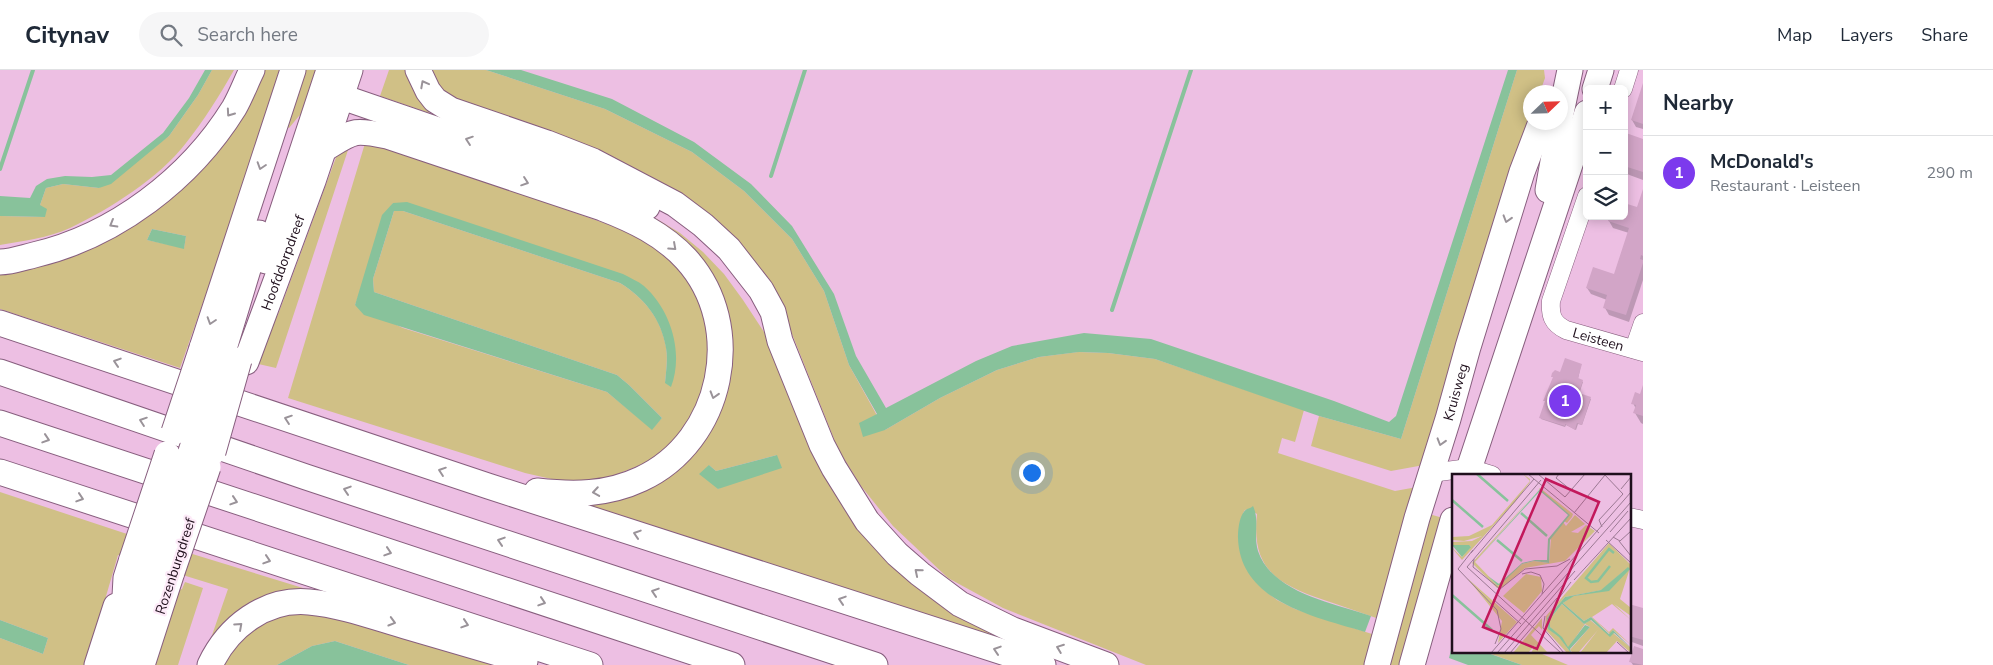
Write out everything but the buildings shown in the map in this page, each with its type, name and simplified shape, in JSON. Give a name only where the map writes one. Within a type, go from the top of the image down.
[{"type":"highway","points":[[0,262],[52,251],[80,240],[108,227],[153,198],[184,170],[212,138],[234,107],[252,70]]},
{"type":"highway","name":"Hoofddorpdreef","points":[[227,356],[293,70]]},
{"type":"highway","points":[[313,117],[329,70]]},
{"type":"highway","points":[[338,70],[342,97],[598,185],[631,198],[661,214],[717,255],[738,276],[758,304],[780,341]]},
{"type":"highway","name":"Hoofddorpdreef","points":[[227,356],[324,149],[350,70]]},
{"type":"highway","points":[[418,70],[428,92],[435,100],[451,110],[562,149],[632,181],[675,204],[703,224],[729,249],[761,290],[773,312],[780,341],[822,445],[838,476],[867,521],[897,554],[960,604],[1013,630],[1106,665]]},
{"type":"highway","points":[[1596,85],[1601,70]]},
{"type":"highway","name":"Hoofddorpdreef","points":[[194,459],[227,356],[284,156],[294,133],[342,97]]},
{"type":"highway","name":"Kruisweg","points":[[1463,474],[1583,125]]},
{"type":"highway","name":"Kruisweg","points":[[1463,474],[1522,172],[1538,130]]},
{"type":"highway","points":[[1537,259],[1559,130]]},
{"type":"highway","points":[[324,149],[347,134],[361,131],[387,136],[630,219],[656,234],[680,254],[692,267],[710,297],[719,333],[720,366],[717,383],[713,399],[699,429],[680,452],[650,474],[627,485],[588,494],[488,486]]},
{"type":"highway","points":[[0,323],[488,486],[1043,665]]},
{"type":"highway","points":[[0,372],[875,665]]},
{"type":"highway","points":[[0,423],[732,665]]},
{"type":"highway","name":"Rozenburgdreef","points":[[127,661],[146,569],[194,459]]},
{"type":"highway","points":[[0,472],[590,665]]},
{"type":"highway","name":"Kruisweg","points":[[1377,665],[1412,534],[1452,487]]},
{"type":"highway","points":[[1412,665],[1452,524]]},
{"type":"highway","points":[[97,665],[146,569]]},
{"type":"highway","name":"Rozenburgdreef","points":[[127,661],[146,569]]},
{"type":"highway","points":[[210,665],[224,641],[250,617],[281,604],[308,601],[355,612],[540,665]]},
{"type":"street","points":[[1624,85],[1629,70]]},
{"type":"street","name":"Leisteen","points":[[1583,208],[1551,301],[1551,315],[1556,324],[1566,330],[1639,350]]},
{"type":"street","points":[[1639,350],[1643,323]]},
{"type":"street","points":[[1630,517],[1643,520]]},
{"type":"shaded area","points":[[205,70],[212,70],[198,95],[169,136],[111,184],[99,188],[63,184],[46,188],[40,205],[47,209],[45,217],[0,216],[0,196],[30,198],[36,186],[47,179],[65,176],[92,177],[111,175],[163,133],[189,98]]},
{"type":"shaded area","points":[[212,70],[234,70],[212,107],[186,143],[175,156],[148,180],[101,212],[70,228],[44,237],[0,245],[0,216],[45,217],[40,205],[46,188],[63,184],[99,188],[169,136],[198,95]]},
{"type":"shaded area","points":[[260,70],[285,70],[180,368],[0,309],[0,268],[127,223]],"holes":[[[152,229],[186,236],[184,248],[147,240]]]},
{"type":"shaded area","points":[[300,70],[322,70],[309,109],[299,116],[289,128],[282,125]]},
{"type":"shaded area","points":[[389,70],[412,70],[432,104],[429,113],[380,96]]},
{"type":"shaded area","points":[[428,70],[486,70],[605,109],[692,152],[744,191],[792,239],[824,291],[849,365],[885,430],[940,398],[997,370],[1039,357],[1078,352],[1108,353],[1155,359],[1304,410],[1295,442],[1282,438],[1278,453],[1395,491],[1417,487],[1379,619],[1293,588],[1271,572],[1263,561],[1258,548],[1256,533],[1257,514],[1249,509],[1243,513],[1247,568],[1264,590],[1277,600],[1295,609],[1375,635],[1368,665],[1146,665],[1003,608],[948,578],[893,526],[861,486],[838,449],[790,329],[723,234],[448,98]]},
{"type":"shaded area","points":[[486,70],[521,70],[612,99],[694,142],[751,184],[792,226],[834,294],[856,356],[886,408],[976,361],[1012,346],[1084,333],[1151,339],[1334,401],[1389,422],[1396,416],[1508,70],[1517,70],[1401,439],[1319,416],[1155,359],[1108,353],[1079,352],[1039,357],[997,370],[940,398],[885,430],[863,437],[859,423],[877,414],[849,365],[824,291],[792,239],[744,191],[692,152],[605,109]]},
{"type":"shaded area","points":[[1517,70],[1544,70],[1545,78],[1542,85],[1523,85],[1523,130],[1528,130],[1424,465],[1391,471],[1311,446],[1319,416],[1401,439]]},
{"type":"shaded area","points":[[366,140],[630,232],[650,241],[689,279],[701,305],[708,327],[711,357],[695,415],[675,443],[650,461],[608,478],[569,483],[525,473],[288,398]],"holes":[[[393,203],[643,286],[676,359],[665,383],[667,351],[664,337],[656,318],[637,295],[620,283],[403,211],[394,211],[373,279],[374,292],[617,375],[662,418],[652,429],[607,392],[403,328],[355,305]]]},
{"type":"shaded area","points":[[351,141],[276,368],[254,363],[279,312],[338,152]]},
{"type":"shaded area","points":[[407,202],[623,274],[644,286],[661,307],[672,333],[676,360],[675,374],[671,387],[665,383],[667,352],[664,337],[656,318],[637,295],[620,283],[403,211],[394,211],[373,279],[374,292],[617,375],[662,418],[652,430],[607,392],[364,315],[355,305],[382,215],[393,203]]},
{"type":"shaded area","points":[[647,213],[680,233],[703,252],[724,274],[743,300],[766,335],[817,454],[835,490],[1006,640],[575,502],[637,487],[719,395],[695,264]],"holes":[[[777,455],[718,489],[709,465],[716,471]]]},
{"type":"shaded area","points":[[152,229],[186,236],[184,249],[147,240]]},
{"type":"shaded area","points":[[777,455],[782,468],[718,489],[699,474],[709,465],[716,471]]},
{"type":"shaded area","points":[[0,492],[124,533],[316,592],[210,641],[228,589],[118,555],[86,665],[0,665],[0,638],[43,654],[48,638],[0,620]]},
{"type":"shaded area","points":[[1253,506],[1256,517],[1258,551],[1265,565],[1276,577],[1290,587],[1322,601],[1371,616],[1365,632],[1304,613],[1284,604],[1266,592],[1252,578],[1242,560],[1238,531],[1244,511]]},
{"type":"shaded area","points":[[1429,514],[1443,518],[1403,665],[1388,665]]},
{"type":"shaded area","points":[[185,582],[203,588],[178,665],[152,665],[176,591],[182,589]]},
{"type":"shaded area","points":[[321,613],[507,665],[409,665],[335,641],[312,646],[277,665],[221,665],[243,634],[281,614]]},
{"type":"shaded area","points":[[0,620],[48,638],[43,654],[0,638]]},
{"type":"shaded area","points":[[335,641],[409,665],[277,665],[312,646]]},
{"type":"shaded area","points":[[1452,646],[1452,652],[1485,652],[1522,665],[1468,665],[1449,658]]},
{"type":"shaded area","points":[[1486,652],[1537,652],[1568,665],[1522,665]]},
{"type":"waterway","points":[[0,169],[33,70]]},
{"type":"waterway","points":[[771,176],[805,70]]},
{"type":"waterway","points":[[1112,310],[1191,70]]},
{"type":"place","name":"McDonald's","points":[[1565,401]]}]
